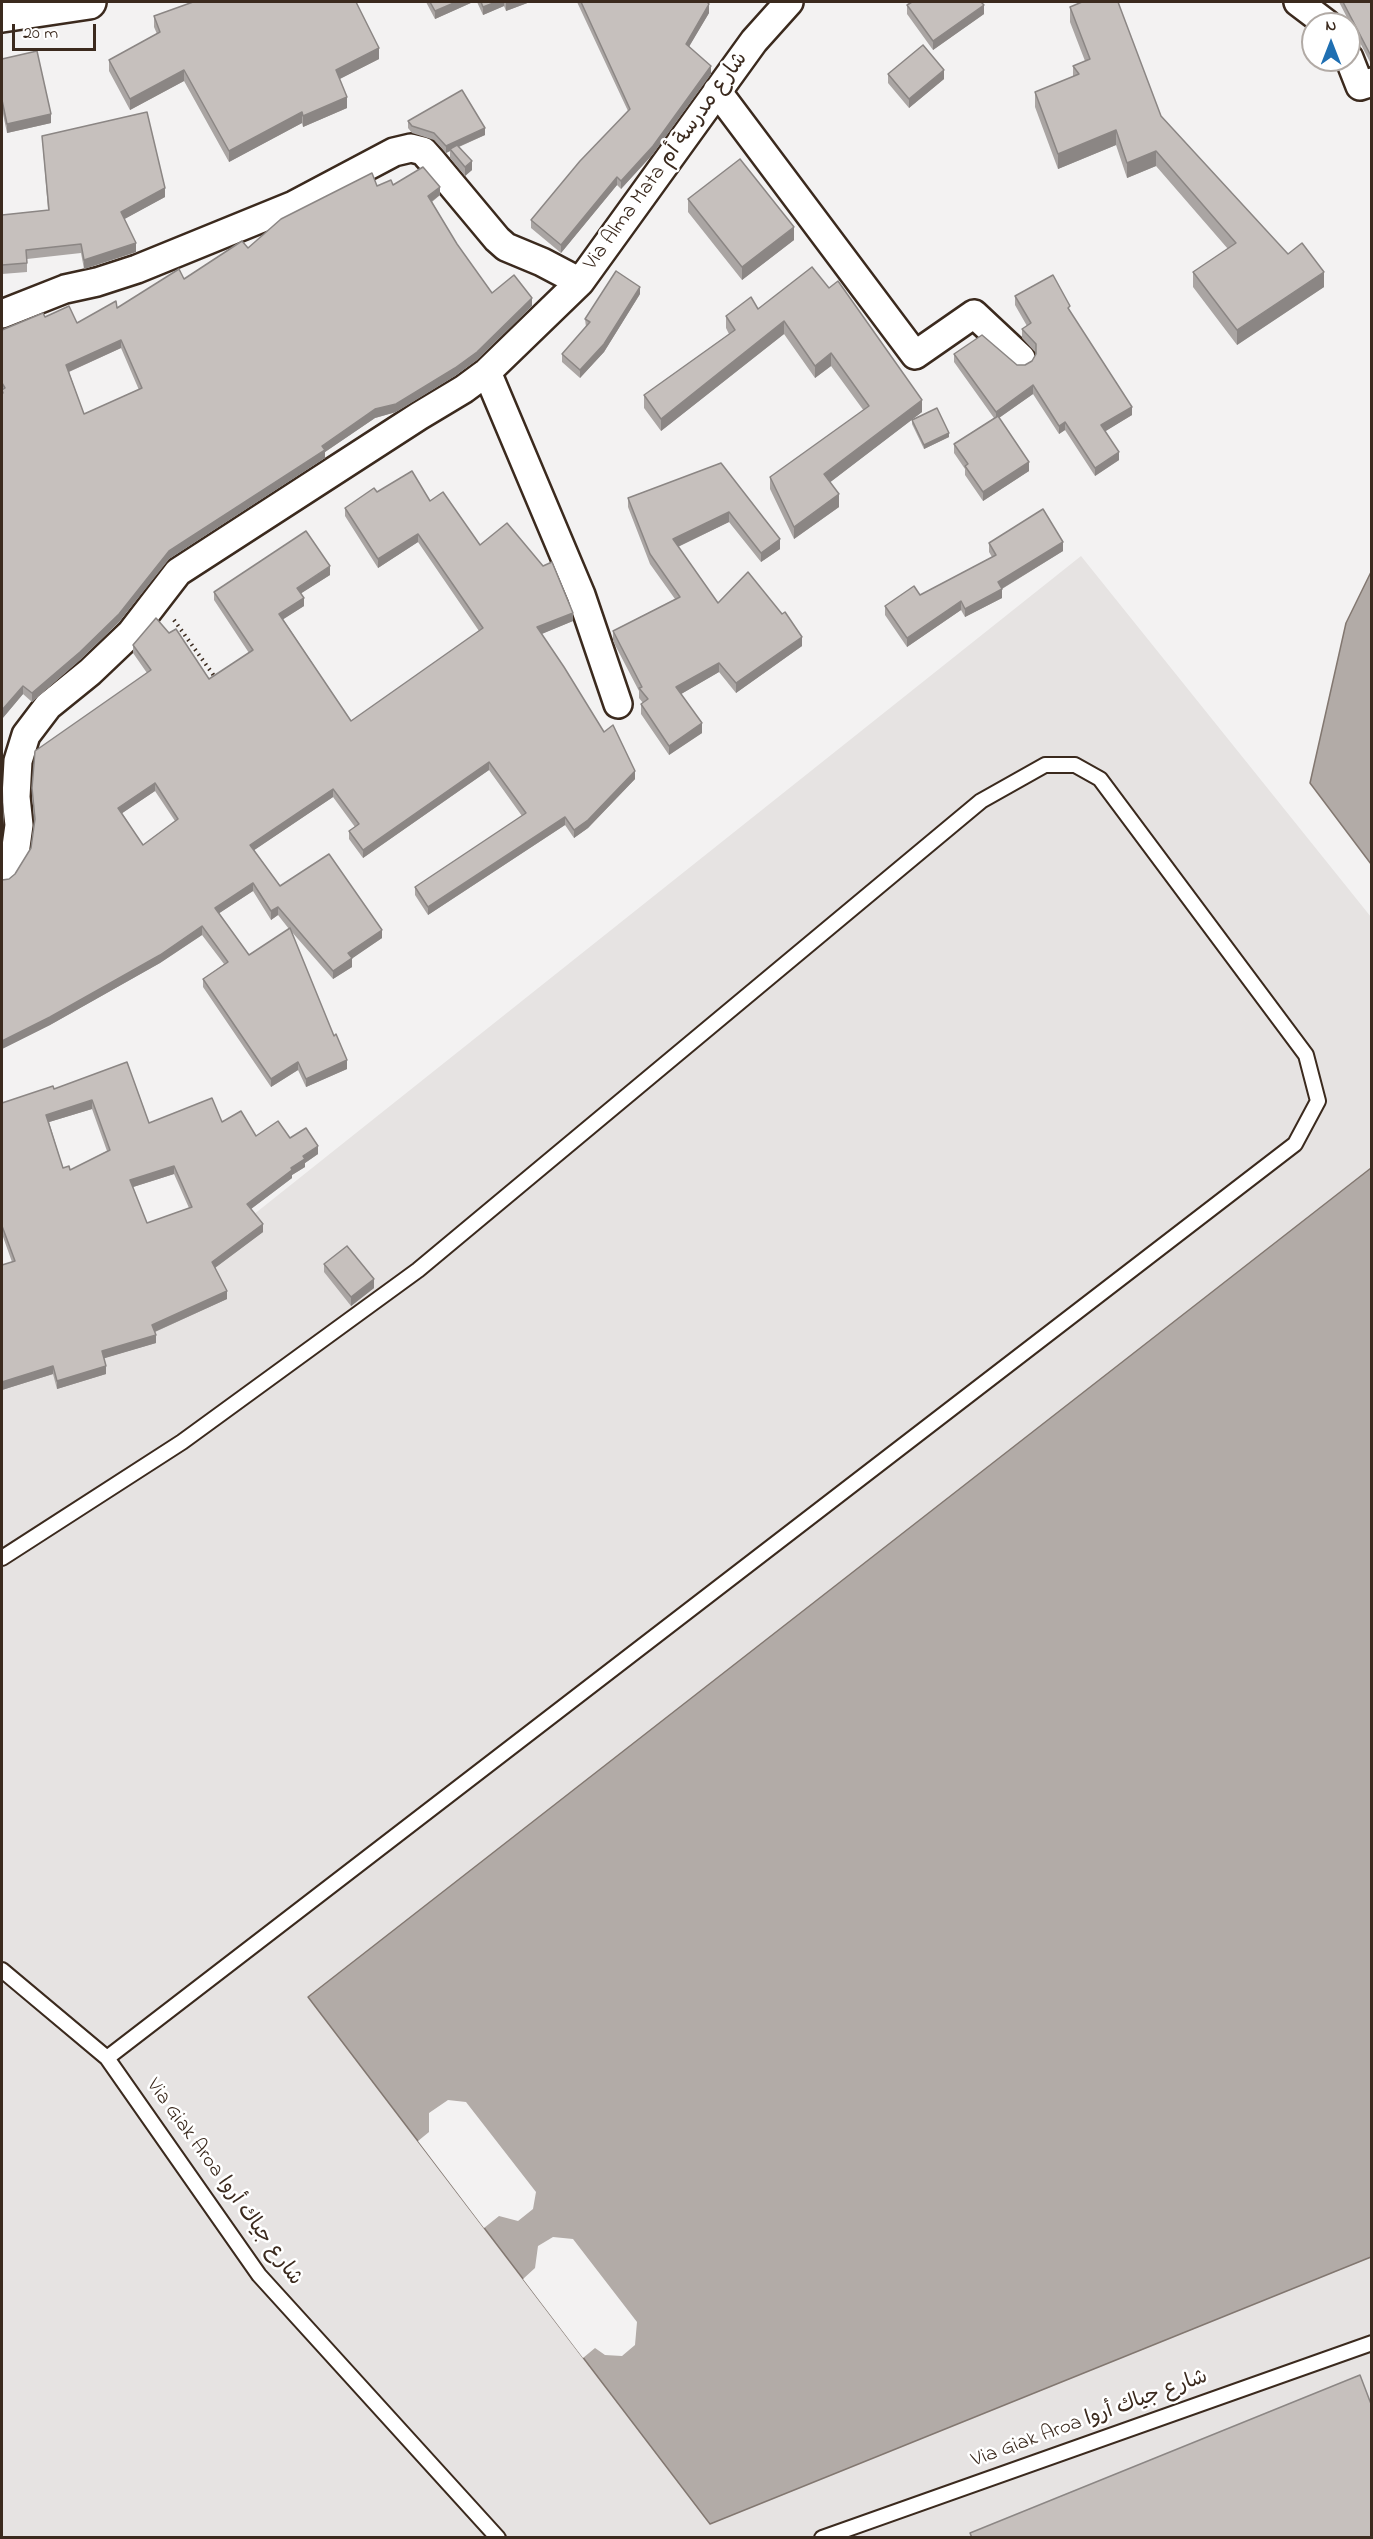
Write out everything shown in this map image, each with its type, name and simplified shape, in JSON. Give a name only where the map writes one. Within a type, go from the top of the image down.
[{"type":"main road","points":[[2,15],[89,2]]},
{"type":"street","name":"Via Alma Mata شارع مدرسة أم","points":[[2,314],[65,289],[97,282],[137,269],[294,205],[394,152],[411,148],[423,151],[506,247],[542,262],[580,282],[754,41],[789,2]]},
{"type":"street","points":[[1298,2],[1311,12]]},
{"type":"street","points":[[1354,72],[1360,86],[1371,81]]},
{"type":"street","points":[[717,91],[915,354],[974,314],[1022,358]]},
{"type":"street","points":[[2,873],[15,854],[19,825],[16,797],[18,762],[26,735],[48,706],[90,672],[131,633],[178,572],[419,416],[464,390],[487,372],[580,282]]},
{"type":"street","points":[[487,372],[581,595],[618,704]]},
{"type":"lane","points":[[2,1558],[182,1442],[418,1270],[972,808],[1045,765],[1075,765],[1100,779],[1306,1055],[1318,1101],[1295,1144],[107,2058]]},
{"type":"lane","name":"Via Giak Aroa شارع جياك أروا","points":[[2,1970],[107,2058],[259,2275],[498,2538]]},
{"type":"lane","name":"Via Giak Aroa شارع جياك أروا","points":[[822,2538],[1371,2343]]},
{"type":"path","points":[[158,598],[220,683]]},
{"type":"shaded area","points":[[1081,556],[1371,917],[1371,1168],[308,1997],[709,2524],[1371,2257],[1371,2537],[2,2537],[2,1313],[204,1254]]},
{"type":"shaded area","points":[[1371,572],[1371,864],[1310,783],[1346,623]]},
{"type":"shaded area","points":[[1371,1168],[1371,2257],[710,2524],[308,1997]]},
{"type":"pier","points":[[448,2100],[466,2102],[536,2192],[533,2209],[518,2221],[499,2216],[484,2228],[418,2141],[429,2132],[429,2113]]},
{"type":"pier","points":[[553,2237],[573,2239],[637,2322],[635,2345],[622,2356],[605,2355],[595,2348],[583,2358],[523,2279],[535,2268],[538,2246]]},
{"type":"building","points":[[193,2],[356,2],[379,48],[336,70],[347,97],[303,116],[302,112],[229,151],[184,70],[130,99],[109,60],[160,32],[154,16]]},
{"type":"building","points":[[430,2],[456,2],[435,11]]},
{"type":"building","points":[[481,2],[496,2],[483,7]]},
{"type":"building","points":[[581,2],[707,2],[709,4],[686,44],[711,66],[653,146],[621,181],[617,177],[561,245],[531,220],[580,161],[630,109]]},
{"type":"building","points":[[912,2],[981,2],[984,5],[933,41],[907,5]]},
{"type":"building","points":[[1082,2],[1118,2],[1161,116],[1288,254],[1302,243],[1324,272],[1237,330],[1193,272],[1236,243],[1156,151],[1127,163],[1116,130],[1058,154],[1035,92],[1079,74],[1073,66],[1090,59],[1070,7]]},
{"type":"building","points":[[1343,2],[1371,2],[1370,54],[1361,37],[1361,12],[1348,12]]},
{"type":"building","points":[[923,45],[944,70],[909,99],[888,74]]},
{"type":"building","points":[[37,51],[51,114],[7,124],[2,100],[2,59]]},
{"type":"building","points":[[462,90],[485,128],[446,146],[434,133],[412,126],[408,121]]},
{"type":"building","points":[[147,112],[165,188],[121,212],[136,243],[84,260],[81,244],[26,250],[27,263],[2,265],[2,215],[49,210],[42,136]]},
{"type":"building","points":[[457,145],[472,161],[465,167],[450,149]]},
{"type":"building","points":[[740,159],[794,227],[742,267],[688,199]]},
{"type":"building","points":[[423,167],[440,187],[428,196],[457,244],[492,293],[514,275],[532,298],[477,352],[455,368],[396,404],[375,409],[322,446],[325,450],[169,551],[119,614],[80,652],[32,693],[23,686],[2,710],[2,390],[5,388],[2,383],[2,330],[43,313],[45,317],[69,306],[77,323],[116,301],[117,308],[179,269],[184,279],[242,241],[248,248],[281,219],[372,173],[377,186],[391,180],[393,185]],"holes":[[[121,340],[142,388],[84,414],[66,365]]]},
{"type":"building","points":[[812,267],[829,288],[838,281],[922,400],[824,474],[839,494],[794,527],[770,477],[869,406],[831,353],[815,366],[784,321],[661,419],[644,395],[735,330],[726,316],[751,297],[758,309]]},
{"type":"building","points":[[616,271],[640,287],[604,344],[580,370],[562,354],[590,322],[585,319]]},
{"type":"building","points":[[1053,275],[1070,306],[1068,308],[1132,407],[1101,425],[1119,452],[1095,468],[1065,422],[1059,426],[1033,385],[996,412],[954,354],[982,335],[1017,365],[1025,365],[1032,361],[1036,354],[1036,344],[1022,329],[1031,323],[1015,296]]},
{"type":"building","points":[[937,408],[949,433],[924,445],[912,420]]},
{"type":"building","points":[[998,416],[1029,462],[983,492],[965,466],[968,464],[954,444]]},
{"type":"building","points":[[721,463],[780,539],[761,553],[729,512],[673,539],[718,603],[748,572],[782,614],[785,612],[802,637],[736,683],[719,663],[676,687],[702,723],[669,746],[641,704],[648,699],[639,688],[642,687],[613,631],[680,597],[650,554],[628,498]]},
{"type":"building","points":[[412,471],[430,501],[443,492],[480,545],[507,523],[543,566],[552,562],[573,613],[537,627],[604,732],[613,725],[635,771],[588,820],[574,830],[565,817],[428,907],[415,887],[526,813],[489,762],[363,850],[349,831],[359,824],[333,789],[250,845],[280,886],[329,854],[382,930],[348,953],[352,958],[333,971],[278,907],[271,911],[253,883],[215,908],[249,955],[290,928],[334,1036],[336,1034],[347,1060],[306,1079],[298,1062],[271,1079],[203,979],[228,962],[202,926],[160,955],[50,1017],[2,1041],[2,880],[9,879],[15,874],[31,848],[35,819],[32,788],[35,751],[151,670],[133,645],[156,618],[169,633],[176,629],[209,679],[253,650],[214,592],[306,531],[330,566],[297,588],[304,598],[279,614],[351,721],[483,628],[418,534],[378,559],[345,508],[374,488],[377,492]],"holes":[[[155,783],[178,819],[143,845],[118,808]]]},
{"type":"building","points":[[1043,509],[1063,542],[998,582],[1002,589],[965,609],[961,601],[907,638],[885,606],[914,586],[920,595],[996,555],[989,543]]},
{"type":"building","points":[[2,782],[3,817],[2,828]]},
{"type":"building","points":[[127,1062],[149,1123],[212,1098],[222,1122],[241,1111],[256,1136],[278,1121],[290,1138],[306,1128],[318,1146],[303,1156],[305,1159],[291,1168],[292,1170],[247,1204],[263,1224],[212,1262],[227,1291],[152,1325],[156,1335],[102,1351],[106,1366],[57,1381],[53,1366],[2,1382],[2,1265],[15,1261],[2,1226],[2,1103],[53,1086],[54,1089]],"holes":[[[92,1100],[110,1150],[70,1170],[69,1166],[63,1168],[46,1115]],[[174,1166],[192,1207],[147,1223],[130,1180]]]},
{"type":"building","points":[[347,1246],[374,1279],[351,1297],[324,1264]]},
{"type":"building","points":[[1360,2375],[1371,2404],[1371,2538],[972,2538],[970,2533]]}]
